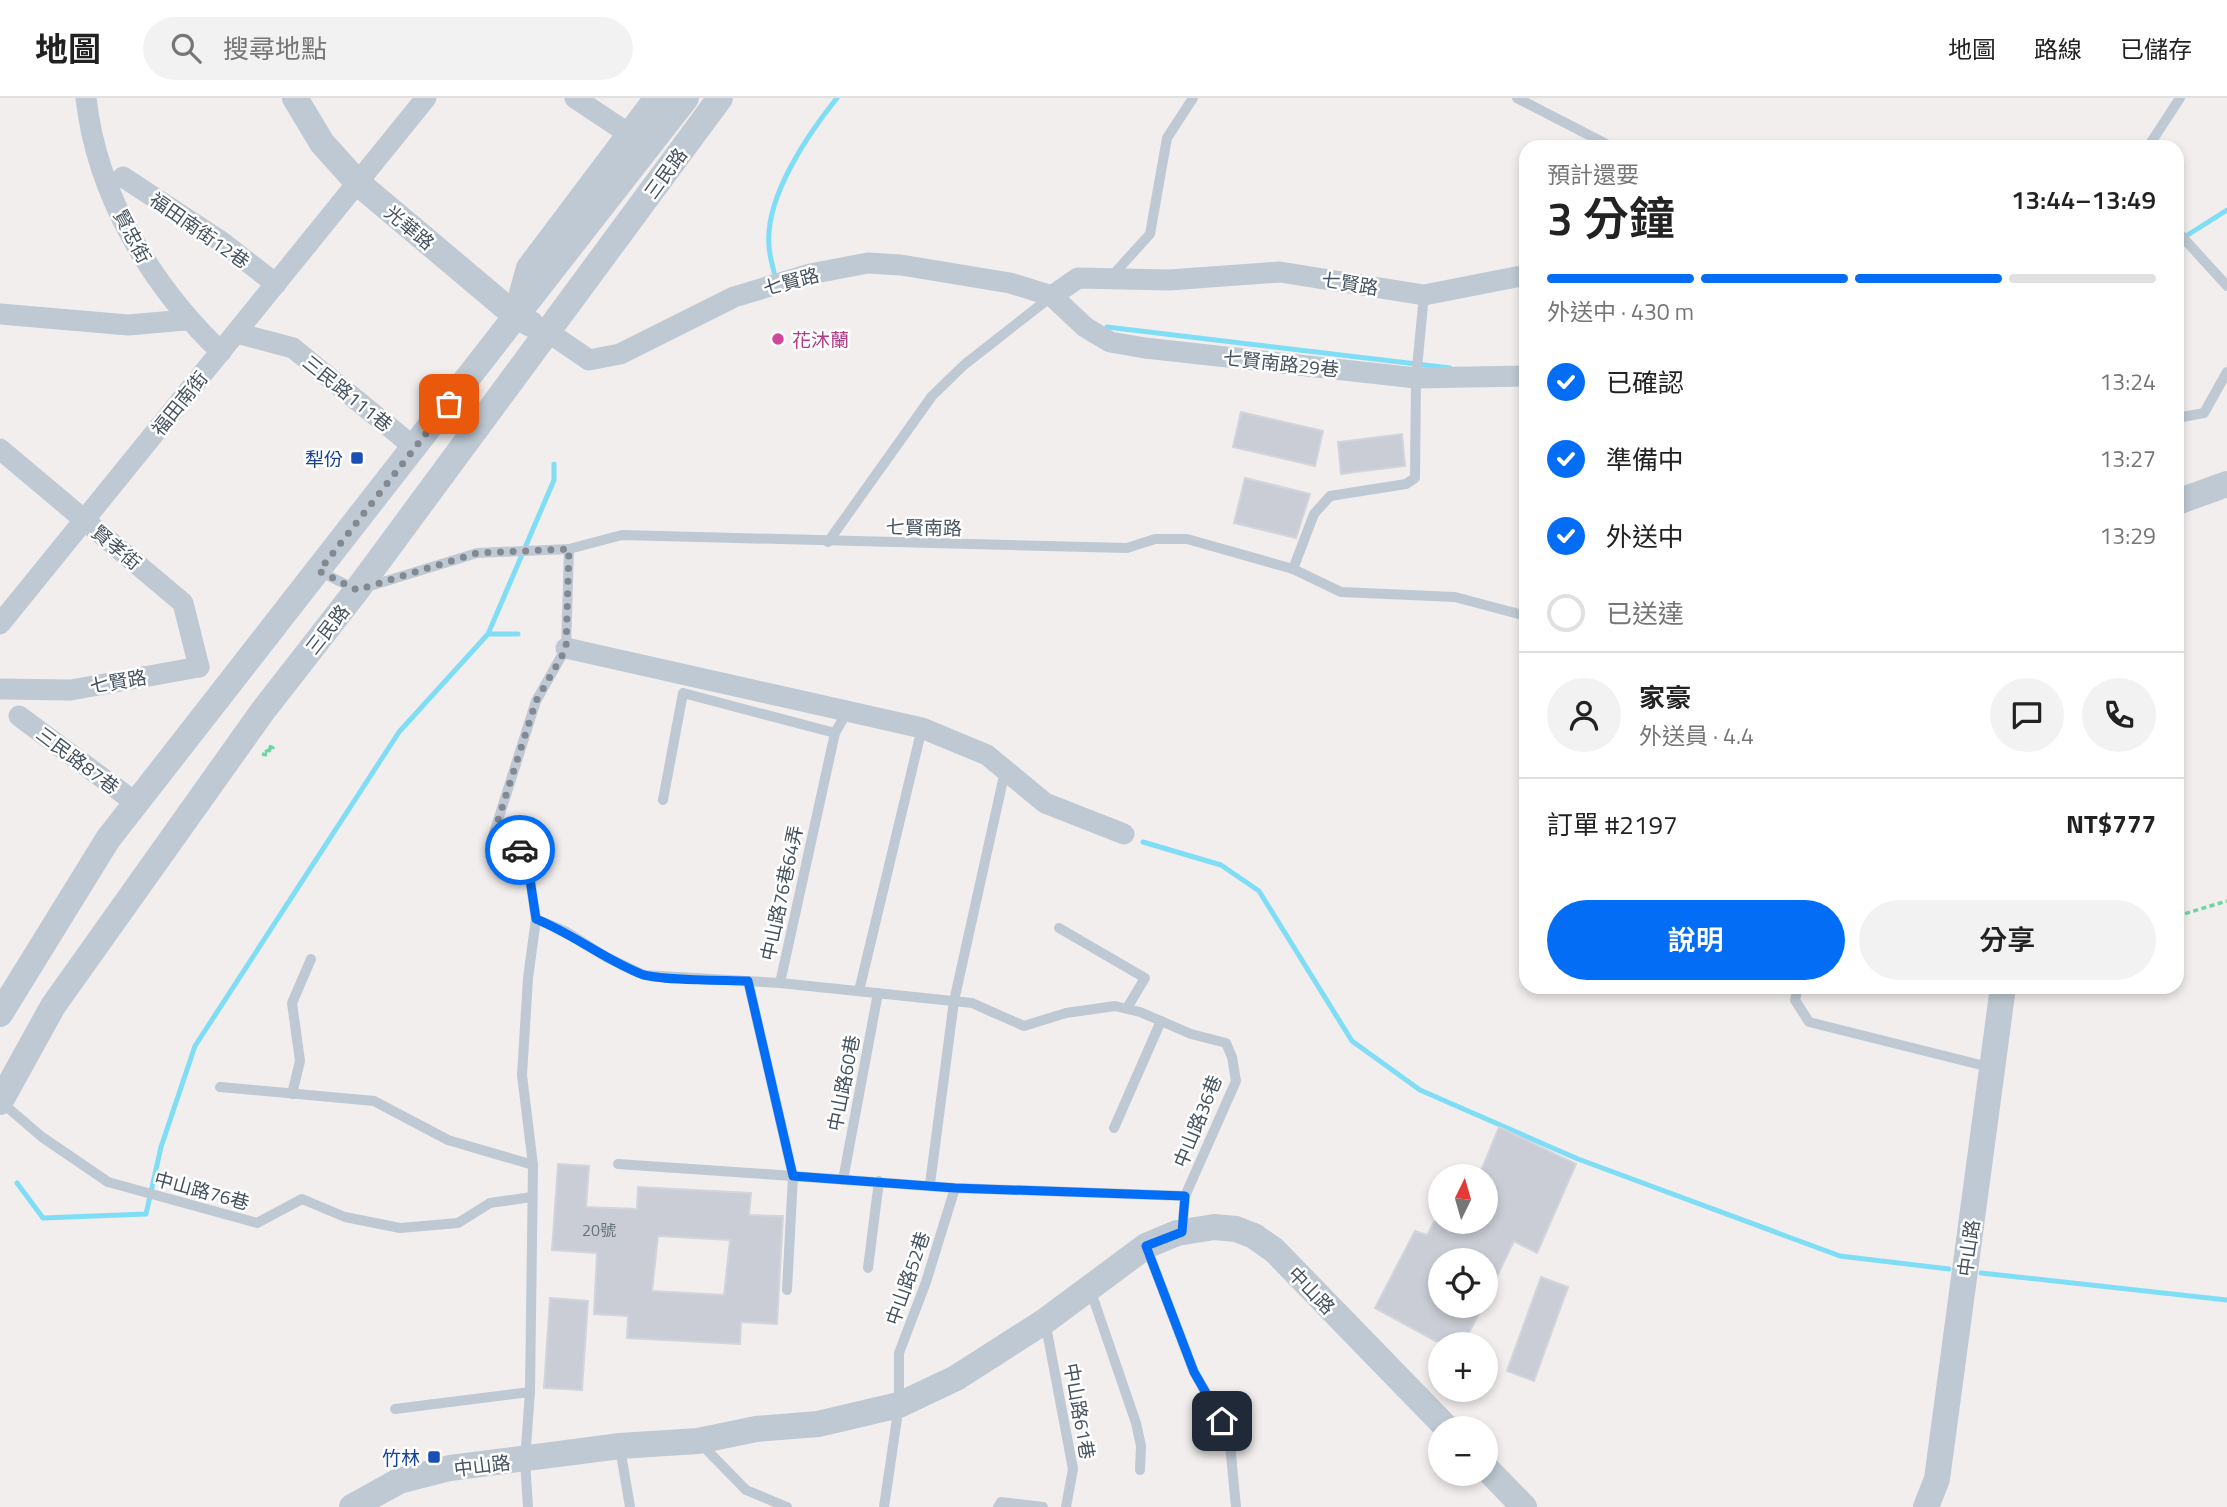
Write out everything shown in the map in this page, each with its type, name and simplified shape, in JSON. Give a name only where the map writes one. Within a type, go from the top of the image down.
[{"type":"street","name":"賢忠街","points":[[86,98],[99,163],[140,255],[187,320],[221,352]]},
{"type":"street","name":"光華路","points":[[295,98],[322,143],[358,183],[516,316],[548,332]]},
{"type":"street","name":"福田南街","points":[[0,624],[426,98]]},
{"type":"street","points":[[575,98],[629,134]]},
{"type":"street","name":"三民路","points":[[516,316],[529,268],[657,98]]},
{"type":"street","name":"三民路","points":[[0,1014],[108,839],[227,690],[686,98]]},
{"type":"street","name":"三民路","points":[[0,1102],[54,1006],[262,712],[357,590],[720,98]]},
{"type":"street","name":"福田南街12巷","points":[[123,177],[222,242],[276,284]]},
{"type":"street","name":"七賢路","points":[[548,332],[589,360],[620,354],[734,297],[810,274],[868,264],[901,265],[1010,282],[1052,296],[1078,278],[1169,280],[1280,272],[1424,295],[1519,276]]},
{"type":"street","name":"七賢南路29巷","points":[[1052,296],[1085,327],[1110,342],[1144,348],[1416,378],[1519,376]]},
{"type":"street","points":[[0,314],[128,325],[187,320]]},
{"type":"street","name":"三民路111巷","points":[[237,333],[293,348],[415,448]]},
{"type":"street","name":"賢孝街","points":[[0,449],[183,603],[199,667]]},
{"type":"street","points":[[2184,499],[2227,484]]},
{"type":"street","points":[[566,649],[922,728],[987,755],[1045,803],[1124,834]]},
{"type":"street","points":[[199,667],[227,690],[262,712]]},
{"type":"street","name":"七賢路","points":[[0,689],[71,690],[199,667]]},
{"type":"street","name":"三民路87巷","points":[[19,716],[136,803]]},
{"type":"street","name":"中山路","points":[[1926,1507],[1937,1479],[2002,994]]},
{"type":"street","name":"中山路","points":[[352,1507],[399,1481],[450,1468],[620,1446],[698,1441],[756,1429],[818,1424],[900,1405],[956,1378],[1045,1321],[1146,1246],[1182,1232],[1214,1227],[1236,1229],[1254,1236],[1274,1250],[1435,1416]]},
{"type":"street","points":[[1498,1480],[1524,1507]]},
{"type":"lane","points":[[1109,279],[1150,234],[1167,138],[1193,98]]},
{"type":"lane","points":[[1517,98],[1598,140]]},
{"type":"lane","points":[[2153,140],[2180,98]]},
{"type":"lane","points":[[2184,239],[2227,286]]},
{"type":"lane","points":[[1293,569],[1314,514],[1330,496],[1406,484],[1415,478],[1416,378],[1424,295]]},
{"type":"lane","name":"七賢路","points":[[828,542],[932,396],[964,365],[1052,296]]},
{"type":"lane","points":[[2184,417],[2204,413],[2227,372]]},
{"type":"lane","name":"七賢南路","points":[[357,590],[477,553],[569,549],[622,535],[1126,548],[1155,539],[1187,539],[1293,569],[1341,592],[1455,597],[1519,615]]},
{"type":"lane","points":[[528,1507],[525,1460],[530,1392],[533,1165],[522,1075],[528,978],[536,919],[526,853],[493,836],[536,701],[566,649],[569,549]]},
{"type":"lane","points":[[319,571],[357,590]]},
{"type":"lane","points":[[663,800],[683,693],[835,733]]},
{"type":"lane","name":"中山路76巷64弄","points":[[848,710],[835,733],[779,983],[972,1003],[1024,1026]]},
{"type":"lane","points":[[859,991],[922,728]]},
{"type":"lane","points":[[930,1184],[954,1001],[1005,770]]},
{"type":"lane","points":[[536,919],[565,931],[606,957],[644,975],[779,983]]},
{"type":"lane","points":[[1059,928],[1145,978],[1127,1009]]},
{"type":"lane","points":[[292,1094],[300,1060],[292,1003],[312,959]]},
{"type":"lane","points":[[748,981],[793,1176],[787,1290]]},
{"type":"lane","name":"中山路60巷","points":[[843,1180],[878,993]]},
{"type":"lane","points":[[1796,994],[1795,1000],[1809,1021],[1993,1068]]},
{"type":"lane","name":"中山路36巷","points":[[1024,1026],[1066,1013],[1115,1006],[1226,1044],[1232,1057],[1236,1082],[1185,1196],[1182,1232]]},
{"type":"lane","points":[[1114,1128],[1161,1021]]},
{"type":"lane","points":[[220,1087],[374,1101],[448,1140],[533,1165]]},
{"type":"lane","name":"中山路76巷","points":[[0,1102],[42,1137],[108,1182],[257,1223],[302,1199],[345,1217],[400,1228],[457,1223],[491,1203],[533,1197]]},
{"type":"lane","points":[[618,1164],[930,1184],[955,1188]]},
{"type":"lane","points":[[868,1268],[879,1181]]},
{"type":"lane","name":"中山路36巷","points":[[955,1188],[1185,1196]]},
{"type":"lane","name":"中山路52巷","points":[[900,1405],[899,1353],[926,1282],[955,1188]]},
{"type":"lane","points":[[1146,1246],[1194,1372],[1230,1434],[1236,1507]]},
{"type":"lane","points":[[1090,1289],[1136,1423],[1141,1446],[1140,1470]]},
{"type":"lane","name":"中山路61巷","points":[[1045,1321],[1073,1469],[1066,1507]]},
{"type":"lane","points":[[395,1409],[530,1392]]},
{"type":"lane","points":[[884,1507],[900,1405]]},
{"type":"lane","points":[[698,1441],[746,1490],[787,1507]]},
{"type":"lane","points":[[620,1446],[630,1507]]},
{"type":"lane","points":[[998,1507],[1001,1502],[1043,1507]]},
{"type":"path","points":[[262,754],[267,755],[270,749],[269,747],[265,745],[265,752],[268,753],[272,751],[273,748],[267,744],[266,748]]},
{"type":"path","points":[[2184,913],[2227,901]]},
{"type":"building","points":[[1241,412],[1323,431],[1315,466],[1233,447]]},
{"type":"building","points":[[1402,434],[1405,466],[1341,474],[1338,442]]},
{"type":"building","points":[[1245,478],[1310,494],[1296,538],[1234,523]]},
{"type":"building","points":[[1499,1127],[1576,1164],[1537,1253],[1514,1241],[1498,1274],[1498,1248],[1428,1248],[1428,1318],[1477,1318],[1469,1332],[1428,1332],[1428,1337],[1375,1308],[1415,1231],[1427,1235],[1498,1234],[1498,1164],[1484,1164]]},
{"type":"building","points":[[558,1164],[589,1166],[586,1207],[637,1209],[638,1187],[751,1193],[749,1215],[783,1216],[777,1324],[741,1322],[740,1344],[627,1338],[628,1316],[594,1314],[597,1253],[552,1250]],"holes":[[[658,1236],[730,1240],[724,1295],[652,1291]]]},
{"type":"building","points":[[1541,1277],[1568,1287],[1534,1381],[1507,1371]]},
{"type":"building","points":[[550,1298],[588,1301],[582,1390],[544,1388]]},
{"type":"waterway","points":[[774,272],[769,245],[770,226],[781,187],[802,148],[837,98]]},
{"type":"waterway","points":[[2186,236],[2227,210]]},
{"type":"waterway","points":[[1107,327],[1450,368]]},
{"type":"waterway","points":[[488,634],[554,480],[554,464]]},
{"type":"waterway","points":[[17,1183],[43,1218],[146,1214],[161,1147],[195,1046],[399,732],[488,634],[518,634]]},
{"type":"waterway","points":[[1143,842],[1221,865],[1259,891],[1352,1041],[1420,1090],[1578,1159],[1840,1256],[1949,1269]]},
{"type":"waterway","points":[[1981,1273],[2227,1300]]},
{"type":"way so far","points":[[449,404],[319,571],[357,590],[477,553],[569,549],[566,649],[536,701],[493,836],[520,850]]},
{"type":"place","name":"花沐蘭","points":[[778,339]]},
{"type":"place","name":"犁份","points":[[357,458]]},
{"type":"place","name":"竹林","points":[[434,1457]]},
{"type":"route","points":[[520,850],[526,853],[536,919],[565,931],[606,957],[644,975],[748,981],[793,1176],[930,1184],[955,1188],[1185,1196],[1182,1232],[1146,1246],[1194,1372],[1222,1421]]}]
